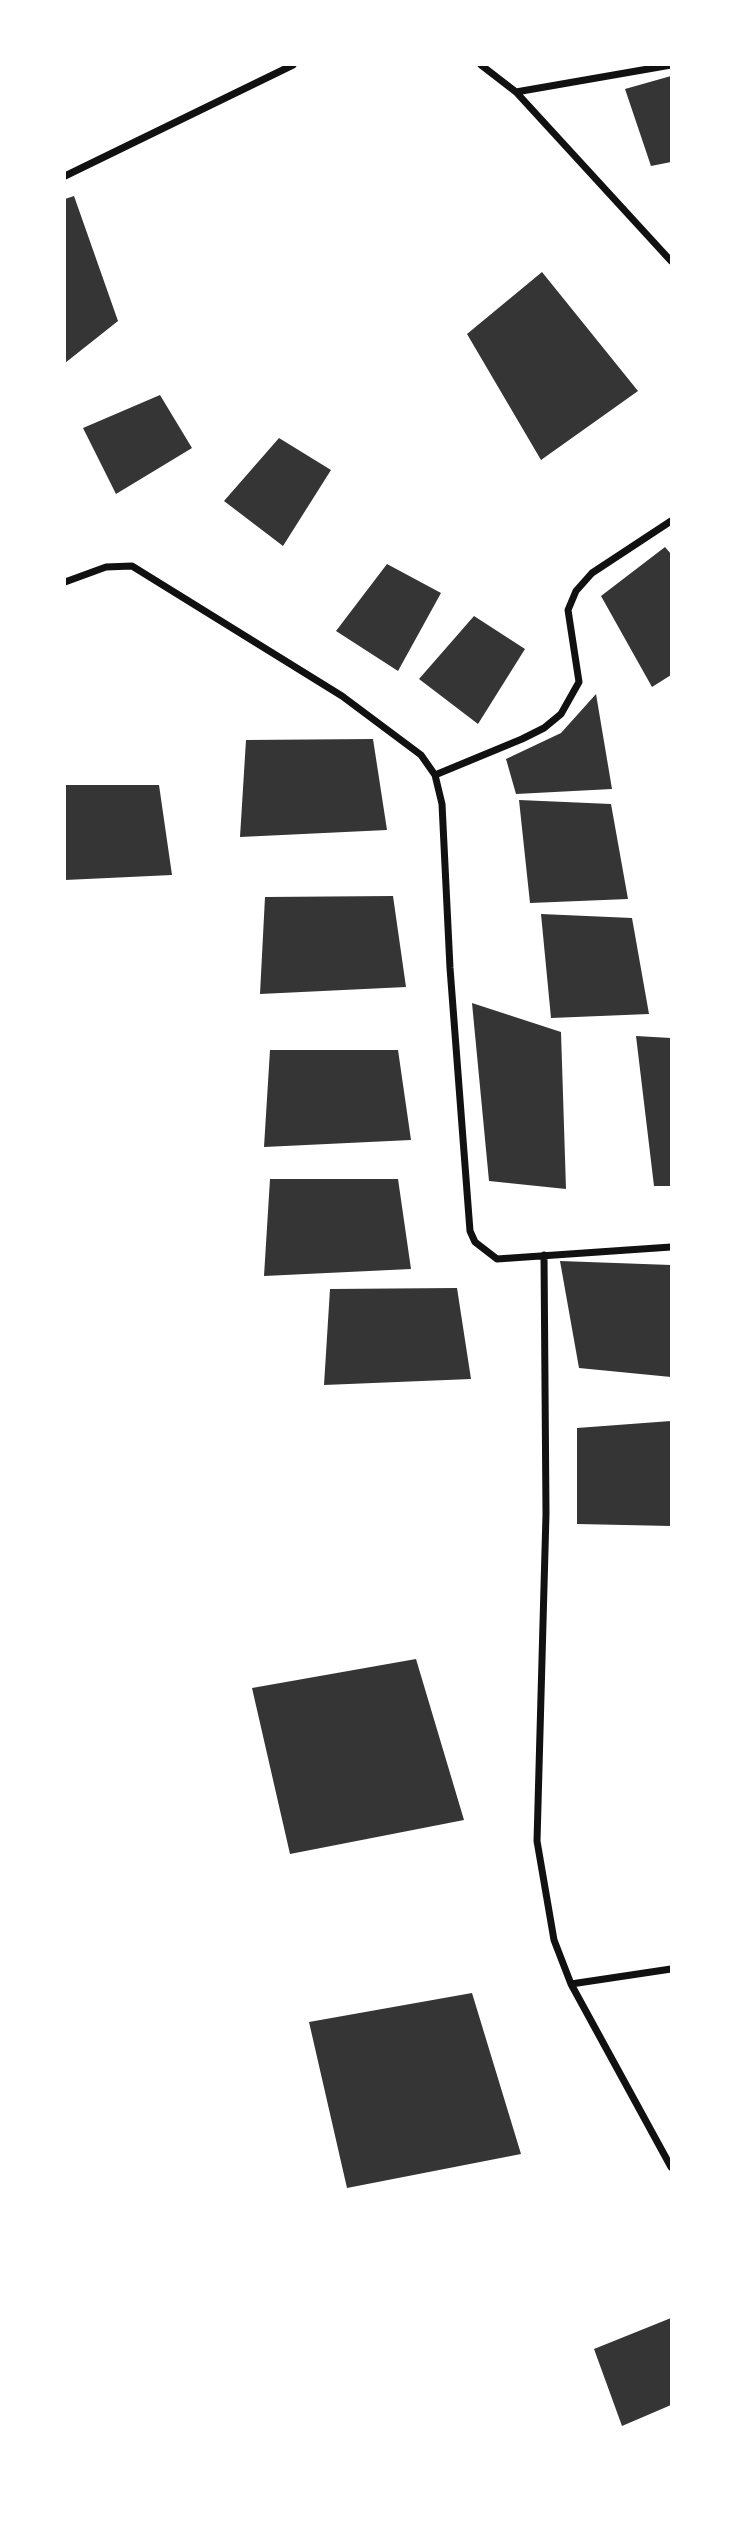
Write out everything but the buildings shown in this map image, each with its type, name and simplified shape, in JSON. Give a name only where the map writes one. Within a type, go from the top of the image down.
[{"type":"street","points":[[65,176],[293,65]]},
{"type":"street","points":[[481,65],[516,92],[671,261]]},
{"type":"street","points":[[516,92],[671,65]]},
{"type":"street","points":[[435,775],[522,740],[544,728],[561,714],[579,682],[568,610],[576,591],[592,573],[671,521]]},
{"type":"street","points":[[65,582],[106,567],[132,566],[342,696],[421,755],[435,775],[442,804],[450,968],[470,1231],[475,1242],[497,1259],[671,1247]]},
{"type":"street","points":[[544,1255],[545,1514],[537,1842],[554,1940],[571,1984],[671,2167]]},
{"type":"street","points":[[571,1984],[671,1969]]}]
